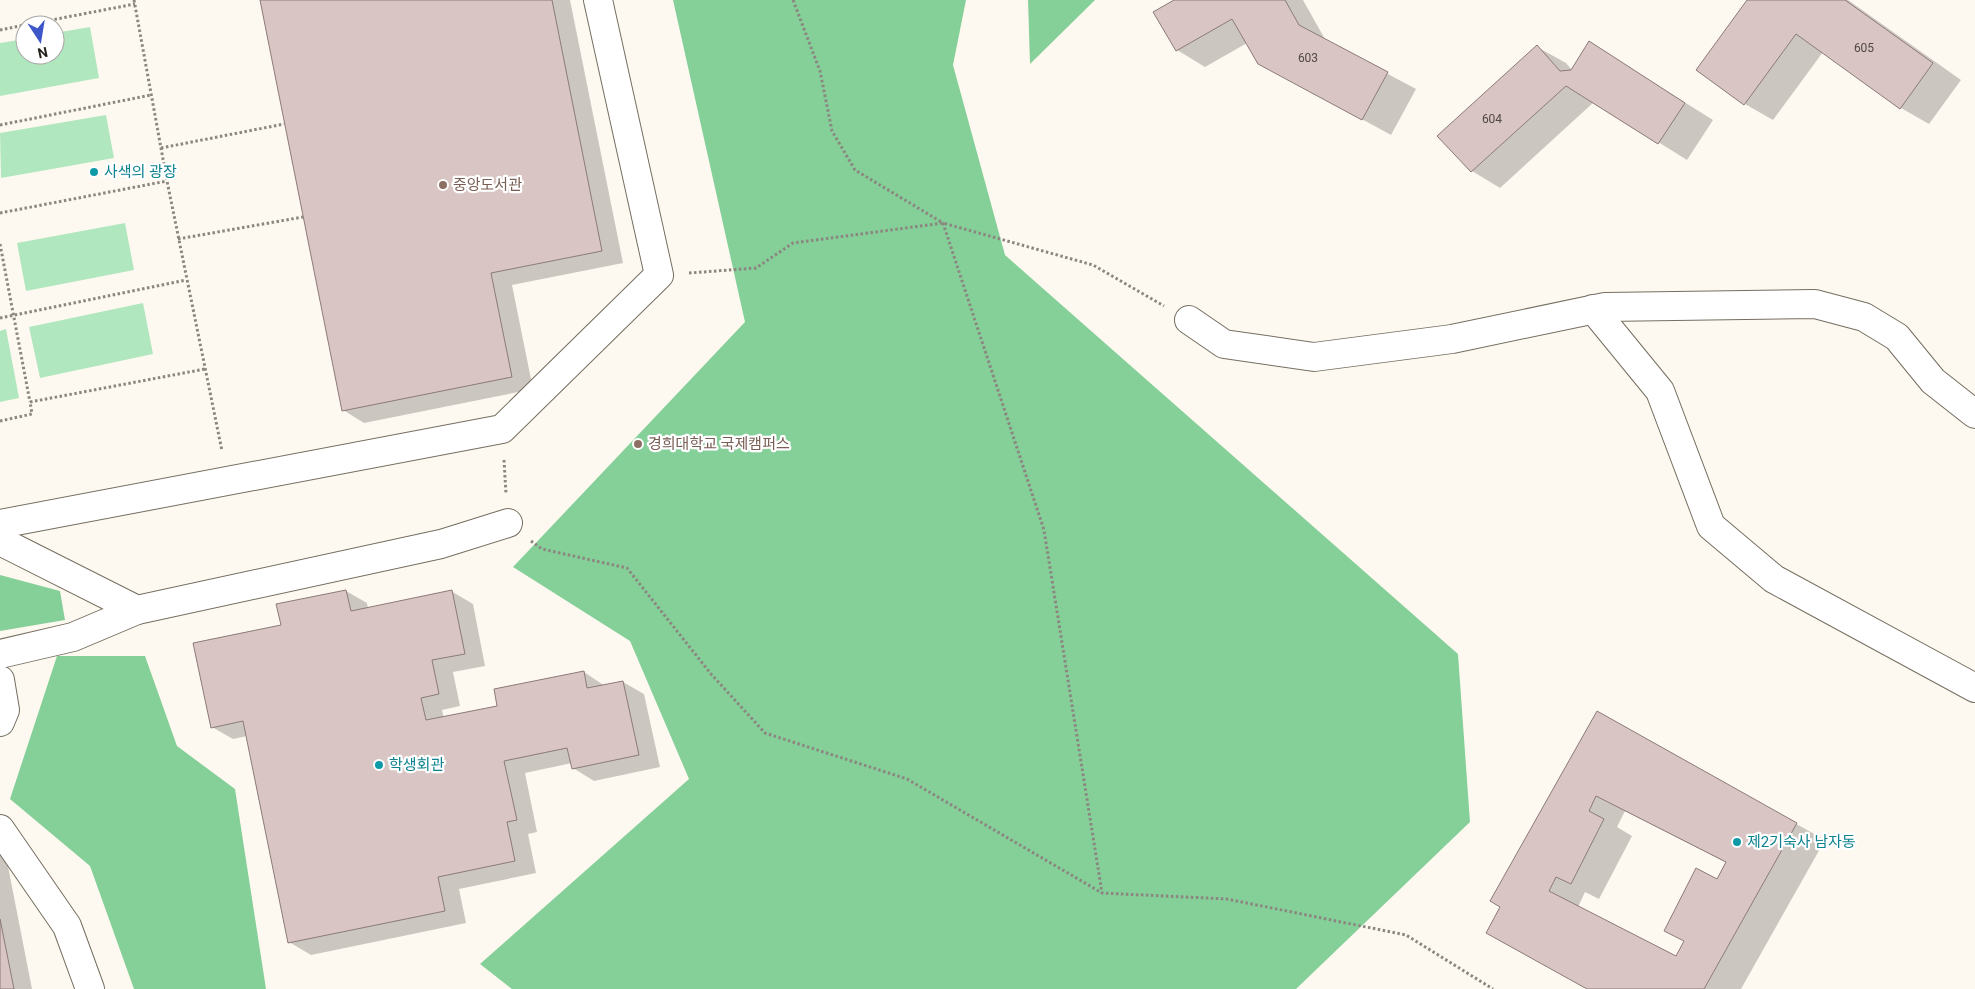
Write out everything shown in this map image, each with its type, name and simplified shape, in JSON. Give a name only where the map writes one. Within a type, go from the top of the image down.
[{"type":"lane","points":[[0,524],[502,428],[659,275],[598,0]]},
{"type":"lane","points":[[1189,320],[1224,344],[1314,357],[1452,339],[1593,309],[1815,304],[1864,317],[1897,336],[1933,381],[1975,414]]},
{"type":"lane","points":[[1593,309],[1660,391],[1711,526],[1774,579],[1975,688]]},
{"type":"lane","points":[[0,654],[73,637],[137,610],[441,544],[508,524]]},
{"type":"lane","points":[[0,541],[137,610]]},
{"type":"lane","points":[[0,680],[5,710],[0,722]]},
{"type":"lane","points":[[0,829],[67,926],[90,989]]},
{"type":"path","points":[[793,0],[820,71],[832,131],[855,170],[943,223],[1093,265],[1189,320]]},
{"type":"path","points":[[65,17],[135,2],[186,280],[222,454]]},
{"type":"path","points":[[0,30],[15,27]]},
{"type":"path","points":[[0,125],[151,94]]},
{"type":"path","points":[[161,148],[284,124]]},
{"type":"path","points":[[0,213],[167,181]]},
{"type":"path","points":[[178,238],[303,217]]},
{"type":"path","points":[[659,275],[756,268],[793,243],[943,223]]},
{"type":"path","points":[[943,223],[1044,530],[1102,893]]},
{"type":"path","points":[[0,244],[32,414],[0,421]]},
{"type":"path","points":[[0,318],[186,280]]},
{"type":"path","points":[[30,402],[205,369]]},
{"type":"path","points":[[502,428],[508,524],[542,549],[628,568],[711,674],[765,733],[907,779],[1102,893],[1226,899],[1406,935],[1493,989]]},
{"type":"green space","points":[[673,0],[966,0],[953,65],[1005,255],[1458,654],[1470,822],[1296,989],[512,989],[480,964],[689,779],[630,641],[513,567],[745,322]]},
{"type":"green space","points":[[1028,0],[1095,0],[1030,64]]},
{"type":"green space","points":[[90,27],[99,78],[0,96],[0,43],[15,41],[15,65],[65,65],[65,31]]},
{"type":"green space","points":[[106,115],[114,158],[1,178],[0,133]]},
{"type":"green space","points":[[125,223],[134,270],[26,291],[17,243]]},
{"type":"green space","points":[[143,303],[153,354],[40,378],[29,327]]},
{"type":"green space","points":[[6,329],[19,398],[0,402],[0,331]]},
{"type":"green space","points":[[0,575],[60,591],[65,620],[0,631]]},
{"type":"green space","points":[[57,656],[145,656],[177,746],[235,789],[266,989],[134,989],[90,866],[10,799]]},
{"type":"building","name":"중앙도서관","points":[[260,0],[552,0],[602,251],[491,273],[512,377],[342,411]]},
{"type":"building","points":[[1174,0],[1285,0],[1299,25],[1388,72],[1362,120],[1258,64],[1232,19],[1176,51],[1153,12]]},
{"type":"building","points":[[1747,0],[1845,0],[1933,63],[1900,109],[1796,34],[1744,105],[1696,70]]},
{"type":"building","points":[[1589,41],[1685,103],[1658,144],[1566,86],[1471,172],[1437,136],[1537,45],[1560,71],[1571,70]]},
{"type":"building","name":"학생회관","points":[[346,590],[351,611],[452,590],[465,654],[432,660],[439,694],[421,698],[426,720],[497,706],[494,689],[584,671],[587,688],[623,681],[639,755],[572,769],[567,748],[504,761],[517,820],[507,822],[515,861],[438,877],[445,911],[288,943],[243,721],[211,728],[193,643],[281,625],[276,604]]},
{"type":"building","name":"제2기숙사 남자동","points":[[1597,711],[1797,823],[1704,989],[1587,989],[1486,933],[1500,907],[1490,901]],"holes":[[[1596,796],[1726,862],[1717,879],[1696,868],[1664,931],[1684,941],[1676,956],[1549,891],[1556,877],[1571,884],[1604,819],[1589,811]]]},
{"type":"building","points":[[0,919],[14,989],[0,989]]},
{"type":"place","name":"사색의 광장","points":[[94,172]]},
{"type":"place","name":"중앙도서관","points":[[443,185]]},
{"type":"place","name":"경희대학교 국제캠퍼스","points":[[638,444]]},
{"type":"place","name":"학생회관","points":[[379,765]]},
{"type":"place","name":"제2기숙사 남자동","points":[[1737,842]]}]
